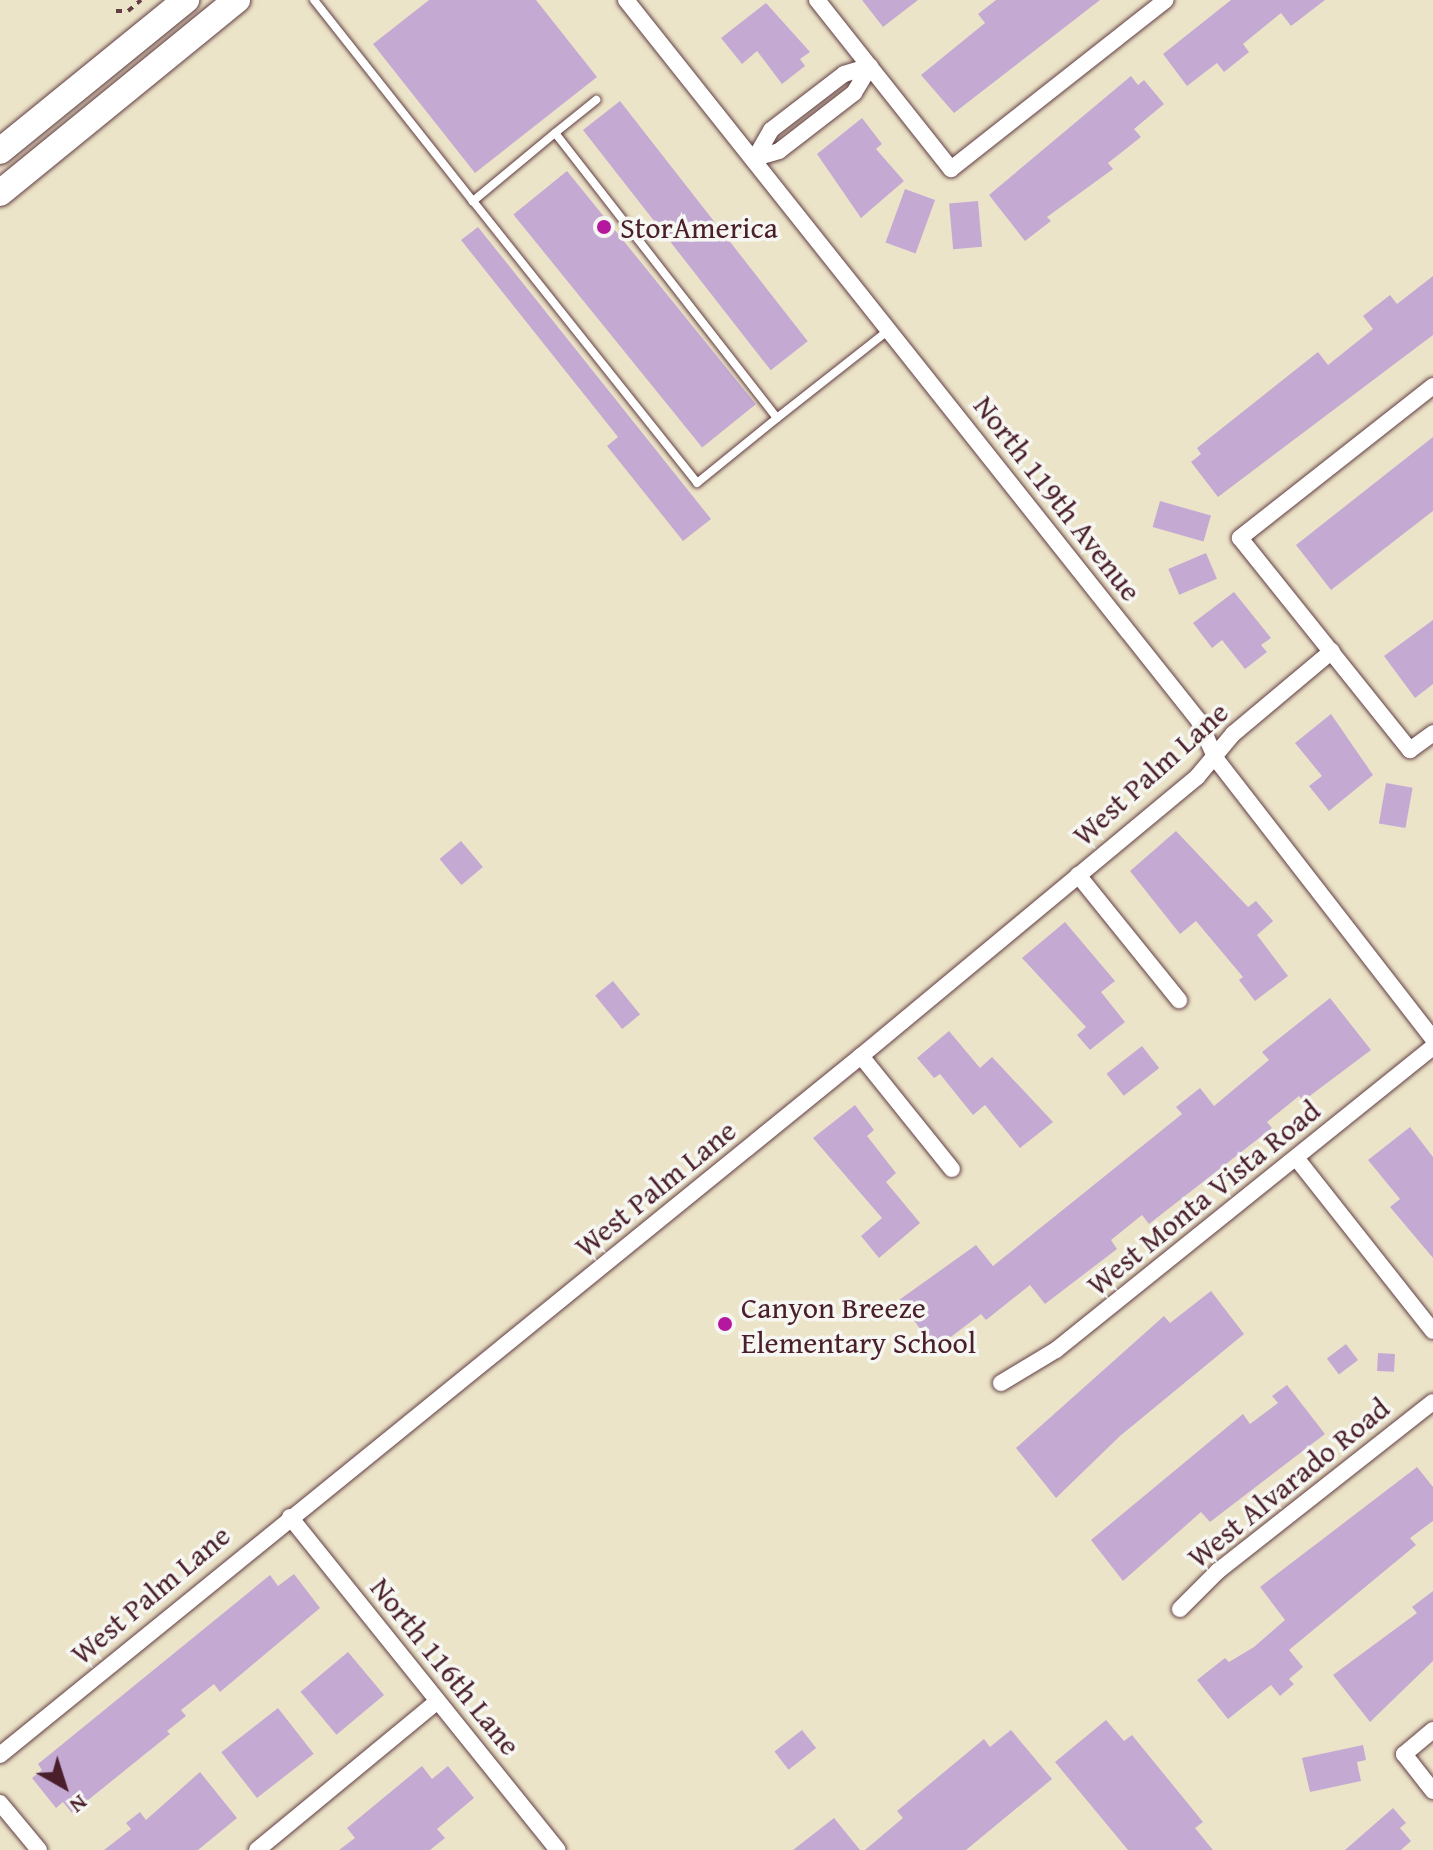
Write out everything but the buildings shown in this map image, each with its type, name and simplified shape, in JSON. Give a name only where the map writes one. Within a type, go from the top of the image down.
[{"type":"main road","points":[[0,151],[186,0]]},
{"type":"main road","points":[[0,193],[237,0]]},
{"type":"street","name":"North 119th Avenue","points":[[626,0],[755,158],[1199,721],[1216,759],[1433,1039]]},
{"type":"street","points":[[817,0],[951,169],[1166,0]]},
{"type":"street","points":[[755,158],[779,151],[854,93],[870,66]]},
{"type":"street","points":[[1433,386],[1240,538],[1410,750],[1433,733]]},
{"type":"street","name":"West Palm Lane","points":[[0,1755],[861,1056],[1216,759],[1233,734],[1332,651]]},
{"type":"street","points":[[1078,875],[1179,1000]]},
{"type":"street","name":"West Monta Vista Road","points":[[1001,1383],[1056,1350],[1433,1047]]},
{"type":"street","points":[[861,1056],[952,1169]]},
{"type":"street","points":[[1297,1159],[1433,1331]]},
{"type":"street","name":"West Alvarado Road","points":[[1180,1609],[1218,1571],[1433,1402]]},
{"type":"street","name":"North 116th Lane","points":[[290,1517],[558,1850]]},
{"type":"street","points":[[257,1850],[438,1701]]},
{"type":"street","points":[[1433,1730],[1404,1754],[1433,1791]]},
{"type":"street","points":[[0,1803],[39,1850]]},
{"type":"lane","points":[[314,0],[697,483],[890,329]]},
{"type":"lane","points":[[473,201],[596,100]]},
{"type":"lane","points":[[555,133],[777,418]]},
{"type":"path","points":[[116,11],[128,11],[141,0]]},
{"type":"place","name":"StorAmerica","points":[[604,227]]},
{"type":"place","name":"Canyon Breeze Elementary School","points":[[725,1324]]}]
